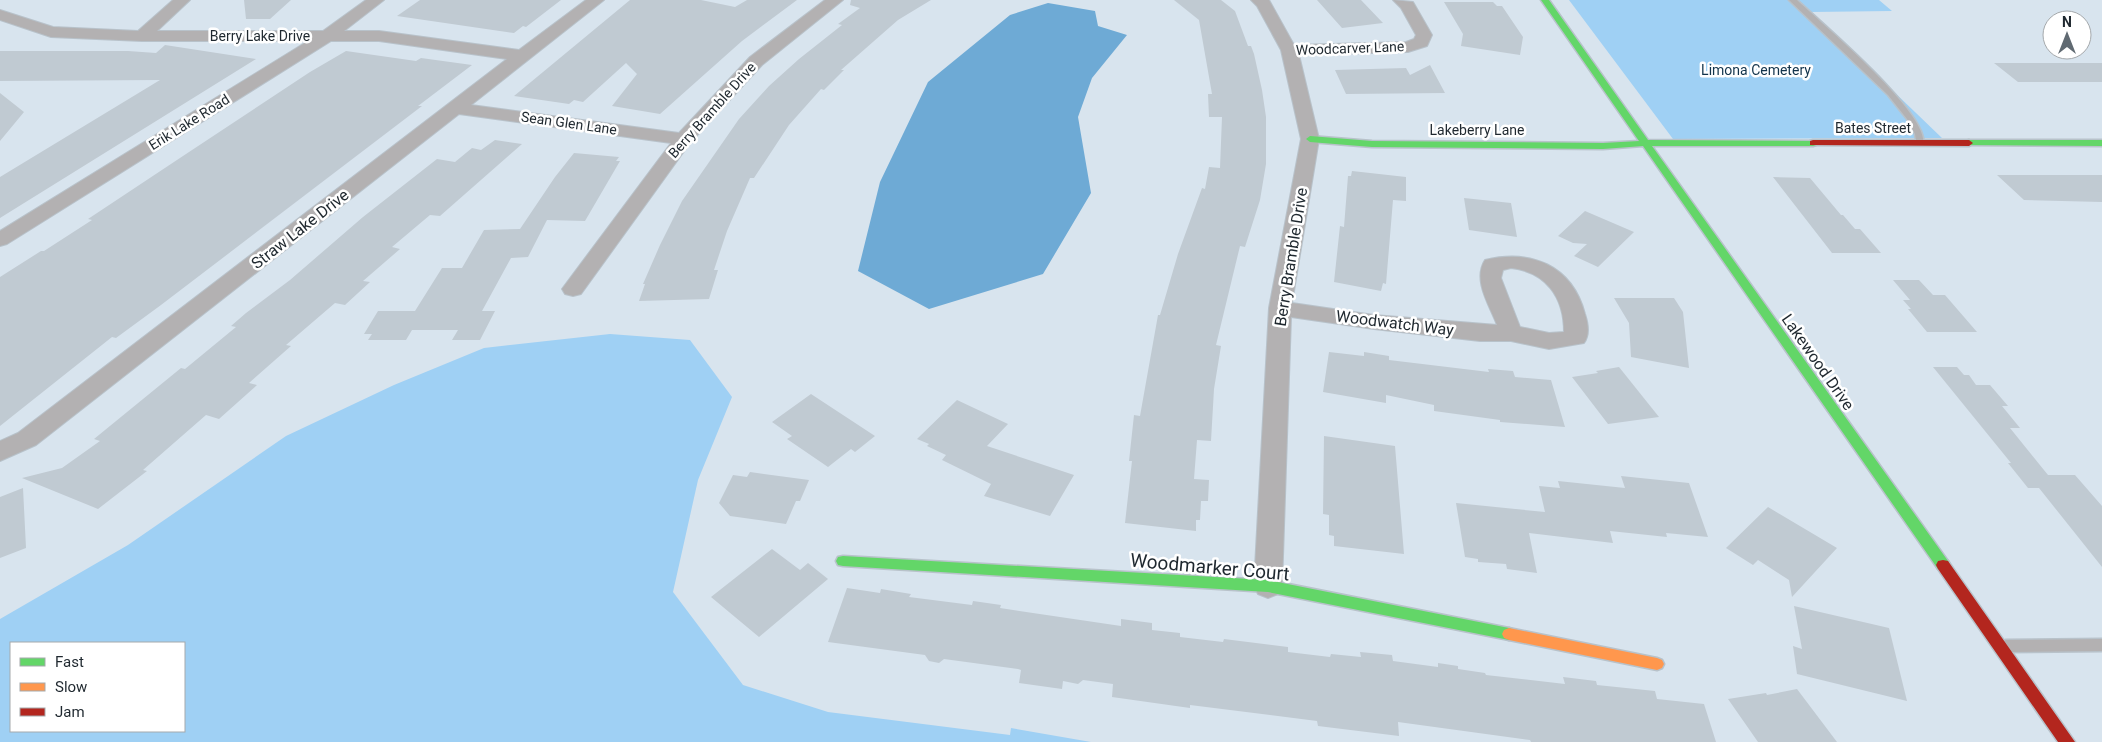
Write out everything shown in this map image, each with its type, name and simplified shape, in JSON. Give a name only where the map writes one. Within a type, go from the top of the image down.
[{"type":"street","points":[[142,36],[182,0]]},
{"type":"street","name":"Erik Lake Road","points":[[0,240],[327,36],[376,0]]},
{"type":"street","name":"Straw Lake Drive","points":[[0,452],[28,439],[596,0]]},
{"type":"street","name":"Berry Bramble Drive","points":[[573,289],[682,139],[756,61],[835,0]]},
{"type":"street","name":"Berry Bramble Drive","points":[[1259,0],[1263,3],[1288,50],[1310,139],[1280,308],[1268,586]]},
{"type":"street","name":"Woodcarver Lane","points":[[1288,50],[1408,47],[1421,42],[1424,35],[1407,5],[1401,0]]},
{"type":"street","name":"Lakewood Drive","points":[[1545,0],[2067,742]]},
{"type":"street","name":"Berry Lake Drive","points":[[0,15],[52,32],[142,36],[378,36],[522,56]]},
{"type":"street","name":"Sean Glen Lane","points":[[456,108],[682,139]]},
{"type":"street","name":"Lakeberry Lane","points":[[1310,139],[1372,144],[1603,146],[1644,143]]},
{"type":"street","name":"Bates Street","points":[[1644,143],[2102,143]]},
{"type":"street","name":"Woodwatch Way","points":[[1280,308],[1384,323],[1480,333],[1511,333]]},
{"type":"street","name":"Woodmarker Court","points":[[843,561],[1268,586],[1657,664]]},
{"type":"lane","points":[[1793,0],[1891,93],[1911,118],[1919,134],[1920,143]]},
{"type":"lane","points":[[1999,646],[2102,645]]},
{"type":"green space","name":"Limona Cemetery","points":[[1569,0],[1879,0],[1892,11],[1811,12],[1942,138],[1673,139]]},
{"type":"green space","points":[[610,334],[690,340],[732,397],[698,480],[673,592],[743,685],[828,712],[1010,735],[1011,728],[1091,742],[0,742],[0,619],[128,545],[286,436],[394,385],[484,348]]},
{"type":"shaded area","points":[[1048,3],[1095,11],[1098,26],[1127,35],[1092,78],[1078,117],[1091,193],[1043,274],[929,309],[858,271],[880,182],[928,82],[1010,15]]},
{"type":"building","points":[[244,0],[291,0],[270,19],[246,19]]},
{"type":"building","points":[[420,0],[561,0],[526,27],[523,26],[514,33],[397,16]]},
{"type":"building","points":[[630,0],[701,0],[735,7],[747,0],[797,0],[742,41],[660,114],[612,106],[637,74],[626,63],[583,102],[574,100],[569,104],[514,96]]},
{"type":"building","points":[[851,0],[931,0],[898,20],[841,70],[844,70],[824,90],[821,89],[789,125],[754,178],[750,178],[727,231],[714,270],[718,270],[709,299],[639,301],[645,284],[643,284],[682,201],[739,119],[769,86],[842,25],[838,24],[860,8],[850,5]]},
{"type":"building","points":[[1174,0],[1221,0],[1235,11],[1248,46],[1251,46],[1254,54],[1266,117],[1266,164],[1260,200],[1245,247],[1240,246],[1216,345],[1221,346],[1214,389],[1211,441],[1197,440],[1194,479],[1209,480],[1208,501],[1201,501],[1200,520],[1196,520],[1196,531],[1125,523],[1132,461],[1129,461],[1134,415],[1140,416],[1158,315],[1160,315],[1178,254],[1202,188],[1205,189],[1209,167],[1220,168],[1222,117],[1209,117],[1208,94],[1212,94],[1199,20]]},
{"type":"building","points":[[1317,0],[1361,0],[1383,23],[1342,28]]},
{"type":"building","points":[[1444,2],[1493,2],[1497,6],[1502,6],[1523,37],[1520,55],[1461,46],[1463,34]]},
{"type":"building","points":[[165,45],[256,59],[0,218],[0,177],[160,80],[0,81],[0,51],[128,51],[156,53]]},
{"type":"building","points":[[346,51],[416,61],[421,58],[472,65],[418,106],[422,106],[161,305],[116,338],[112,337],[0,426],[0,277],[92,220],[88,219],[310,72]]},
{"type":"building","points":[[1994,63],[2102,63],[2102,82],[2018,82]]},
{"type":"building","points":[[1430,65],[1445,93],[1346,94],[1335,70],[1406,68],[1410,75]]},
{"type":"building","points":[[0,93],[24,112],[0,141]]},
{"type":"building","points":[[495,140],[522,144],[440,216],[430,215],[392,247],[400,249],[363,281],[370,282],[345,305],[335,303],[286,345],[291,346],[249,383],[257,385],[219,419],[206,415],[143,470],[147,471],[98,509],[22,478],[62,468],[100,441],[94,439],[181,368],[185,369],[236,327],[231,326],[246,313],[290,280],[363,217],[437,159],[455,162],[472,148],[481,150]]},
{"type":"building","points":[[574,153],[619,157],[616,161],[620,161],[585,221],[547,220],[528,257],[511,258],[482,311],[495,311],[480,340],[452,340],[458,330],[412,330],[406,340],[368,340],[372,334],[364,334],[378,311],[415,311],[442,268],[462,268],[484,230],[520,229],[555,177]]},
{"type":"building","points":[[1352,171],[1406,177],[1406,201],[1393,200],[1386,284],[1383,283],[1381,291],[1334,282],[1340,226],[1344,227],[1348,176],[1351,176]]},
{"type":"building","points":[[1997,175],[2102,175],[2102,202],[2024,200]]},
{"type":"building","points":[[1773,177],[1810,178],[1841,215],[1855,229],[1860,229],[1881,253],[1832,253]]},
{"type":"building","points":[[1464,198],[1511,203],[1517,237],[1469,230]]},
{"type":"building","points":[[1585,211],[1634,232],[1598,267],[1574,256],[1587,244],[1573,243],[1558,236]]},
{"type":"building","points":[[1893,280],[1919,280],[1933,295],[1945,295],[1977,332],[1927,332],[1908,309],[1911,309],[1903,300],[1910,300]]},
{"type":"building","points":[[1614,298],[1674,298],[1683,312],[1689,368],[1631,357],[1629,323]]},
{"type":"building","points":[[1329,352],[1364,356],[1364,352],[1389,356],[1389,360],[1489,372],[1488,369],[1513,371],[1515,377],[1551,380],[1565,427],[1500,422],[1500,420],[1434,411],[1434,405],[1386,395],[1386,403],[1323,392]]},
{"type":"building","points":[[1619,367],[1659,417],[1608,424],[1572,377]]},
{"type":"building","points":[[1933,367],[1957,367],[1964,375],[1969,375],[1976,385],[1990,385],[2008,406],[2002,406],[2020,428],[2010,428],[2048,475],[2075,475],[2102,506],[2102,567],[2039,488],[2028,488],[2008,463],[2011,463]]},
{"type":"building","points":[[811,394],[875,436],[855,452],[851,449],[828,467],[787,439],[792,436],[772,422]]},
{"type":"building","points":[[957,400],[1008,424],[987,446],[1074,475],[1050,516],[984,496],[991,484],[942,460],[946,455],[917,439]]},
{"type":"building","points":[[1324,436],[1395,446],[1404,554],[1334,546],[1334,536],[1329,535],[1329,515],[1323,514]]},
{"type":"building","points":[[750,472],[809,480],[800,501],[796,501],[786,524],[730,516],[719,503],[733,475],[747,477]]},
{"type":"building","points":[[1621,476],[1689,483],[1708,537],[1666,533],[1667,537],[1610,531],[1613,543],[1529,533],[1537,573],[1507,569],[1506,564],[1478,562],[1478,559],[1465,557],[1456,503],[1545,512],[1539,486],[1560,488],[1558,481],[1625,488]]},
{"type":"building","points":[[23,488],[26,548],[0,558],[0,497]]},
{"type":"building","points":[[1768,507],[1837,548],[1792,597],[1789,580],[1758,560],[1753,565],[1726,548]]},
{"type":"building","points":[[772,549],[800,570],[808,563],[828,579],[759,637],[711,597]]},
{"type":"building","points":[[847,588],[880,593],[881,589],[911,594],[909,597],[972,605],[973,601],[1001,605],[1000,608],[1121,626],[1121,619],[1152,623],[1152,630],[1180,633],[1180,637],[1223,642],[1224,639],[1288,647],[1288,652],[1330,657],[1331,654],[1361,657],[1360,652],[1392,655],[1393,661],[1438,667],[1438,663],[1458,666],[1458,669],[1485,673],[1486,675],[1565,684],[1563,677],[1596,681],[1597,685],[1655,691],[1657,699],[1704,704],[1716,742],[1531,742],[1530,740],[1398,722],[1399,736],[1318,726],[1317,721],[1190,705],[1190,708],[1112,697],[1113,684],[1083,680],[1078,684],[1063,681],[1062,689],[1019,683],[1021,670],[1018,669],[944,659],[939,663],[929,661],[925,655],[828,642]]},
{"type":"building","points":[[1794,606],[1889,628],[1907,701],[1797,674],[1793,646],[1802,649]]},
{"type":"building","points":[[1797,689],[1837,742],[1758,742],[1728,699],[1766,693],[1767,695]]},
{"type":"traffic: fast","points":[[1545,0],[1943,565]]},
{"type":"traffic: fast","points":[[1310,139],[1372,144],[1603,146],[1644,143],[1813,143]]},
{"type":"traffic: fast","points":[[1969,143],[2102,143]]},
{"type":"traffic: fast","points":[[843,561],[1268,586],[1509,634]]},
{"type":"traffic: slow","points":[[1509,634],[1657,664]]},
{"type":"traffic: jam","points":[[1813,143],[1969,143]]},
{"type":"traffic: jam","points":[[1943,565],[2067,742]]}]
